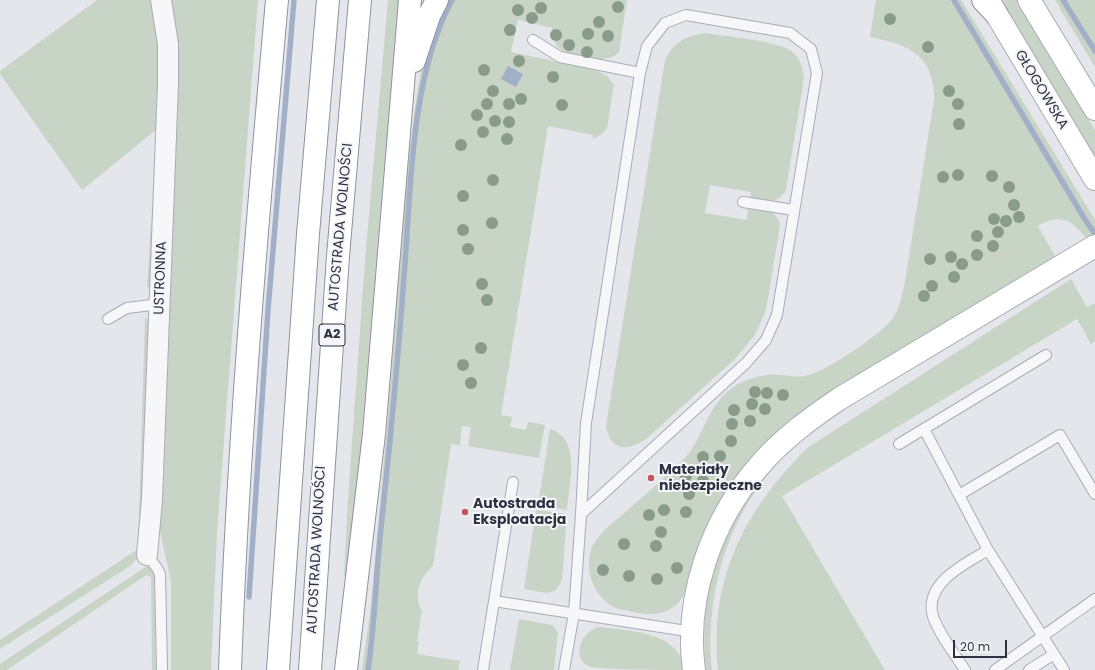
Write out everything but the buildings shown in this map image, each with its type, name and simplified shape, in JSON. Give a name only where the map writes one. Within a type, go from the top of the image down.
[{"type":"main road","points":[[230,670],[236,537],[245,404],[277,0]]},
{"type":"main road","name":"A2","points":[[278,670],[308,242],[328,0]]},
{"type":"main road","name":"AUTOSTRADA WOLNOŚCI","points":[[310,670],[338,256],[360,0]]},
{"type":"main road","points":[[346,670],[374,434],[410,0]]},
{"type":"main road","points":[[400,120],[418,44],[437,0]]},
{"type":"main road","points":[[1029,0],[1095,109]]},
{"type":"main road","name":"GŁOGOWSKA","points":[[989,5],[1095,179]]},
{"type":"main road","points":[[694,670],[693,632],[699,583],[711,545],[723,518],[740,491],[760,464],[814,415],[1095,246]]},
{"type":"street","name":"USTRONNA","points":[[147,555],[151,513],[160,304],[168,61],[166,26],[161,0]]},
{"type":"lane","points":[[564,670],[574,613],[586,423],[640,73],[647,46],[665,24],[686,15],[790,33],[811,49],[817,73],[777,315],[766,340],[746,363],[581,514]]},
{"type":"lane","points":[[533,40],[560,57],[640,73]]},
{"type":"lane","points":[[743,202],[794,210]]},
{"type":"lane","points":[[108,319],[127,308],[160,304]]},
{"type":"lane","points":[[899,444],[1046,356]]},
{"type":"lane","points":[[924,430],[988,550],[1064,670]]},
{"type":"lane","points":[[959,495],[1060,436],[1095,494]]},
{"type":"lane","points":[[483,670],[512,482]]},
{"type":"lane","points":[[965,670],[934,618],[932,612],[932,598],[939,586],[952,573],[988,550]]},
{"type":"lane","points":[[147,555],[160,574],[162,670]]},
{"type":"lane","points":[[995,670],[1042,635],[1095,599]]},
{"type":"lane","points":[[494,601],[693,632]]},
{"type":"lane","points":[[1029,670],[1054,654]]},
{"type":"green space","points":[[97,0],[155,0],[160,35],[154,284],[147,288],[157,129],[82,190],[0,74],[0,71]]},
{"type":"green space","points":[[169,0],[258,0],[217,532],[211,670],[171,670],[171,581],[159,527]]},
{"type":"green space","points":[[388,0],[401,0],[365,427],[346,575],[344,576],[365,260]]},
{"type":"green space","points":[[446,0],[627,0],[619,52],[614,56],[607,58],[589,59],[571,55],[564,52],[556,44],[552,28],[518,20],[511,52],[596,70],[607,76],[614,85],[607,128],[602,134],[593,139],[593,135],[548,126],[501,415],[512,417],[510,427],[526,430],[528,422],[545,425],[539,458],[468,446],[471,427],[462,426],[460,445],[451,444],[433,566],[424,576],[419,588],[418,600],[423,613],[421,615],[417,642],[419,642],[417,654],[460,661],[458,670],[362,670],[370,613],[387,427],[407,169],[422,65]]},
{"type":"green space","points":[[876,0],[961,0],[1095,220],[1095,252],[1084,236],[1072,224],[1057,219],[1048,221],[1038,226],[1056,258],[801,413],[760,449],[726,491],[717,507],[705,532],[691,580],[681,600],[675,606],[669,610],[657,614],[644,614],[618,609],[610,605],[602,598],[592,581],[589,571],[589,561],[593,545],[606,529],[685,458],[697,440],[711,412],[724,395],[737,385],[755,377],[784,375],[802,377],[825,368],[865,343],[887,325],[897,311],[904,287],[934,100],[933,85],[930,73],[917,55],[907,48],[870,37]]},
{"type":"green space","points":[[1000,0],[1017,0],[1095,130],[1095,158]]},
{"type":"green space","points":[[1055,0],[1095,0],[1095,67]]},
{"type":"green space","points":[[705,33],[737,37],[784,47],[797,57],[803,70],[804,78],[786,190],[779,198],[765,201],[755,199],[750,196],[751,192],[710,185],[705,213],[747,220],[748,208],[768,211],[776,216],[780,225],[769,293],[765,312],[755,335],[735,359],[646,439],[632,446],[620,447],[615,445],[611,440],[606,426],[665,60],[676,44],[686,38]]},
{"type":"green space","points":[[1071,279],[1087,307],[1095,303],[1095,341],[1091,344],[1077,319],[782,496],[885,670],[718,670],[717,637],[719,606],[726,576],[736,548],[749,522],[765,497],[785,472],[807,448]]},
{"type":"green space","points":[[145,318],[153,321],[140,555],[130,566],[0,649],[0,640],[138,549]]},
{"type":"green space","points":[[550,429],[560,434],[566,442],[570,452],[571,476],[567,510],[538,505]]},
{"type":"green space","points":[[796,444],[795,447],[773,468]]},
{"type":"green space","points":[[773,468],[754,493],[739,519],[727,548],[718,578],[713,608],[711,639],[712,670],[706,670],[705,636],[707,604],[713,574],[722,546],[752,493]]},
{"type":"green space","points":[[536,510],[567,514],[562,580],[556,590],[547,593],[524,589]]},
{"type":"green space","points":[[147,566],[151,569],[154,576],[156,670],[152,670],[151,577],[146,575],[7,670],[0,670],[0,664]]},
{"type":"green space","points":[[519,619],[552,625],[558,632],[554,670],[510,670]]},
{"type":"green space","points":[[599,627],[638,632],[663,640],[673,647],[681,657],[685,670],[601,668],[591,667],[585,664],[579,653],[582,640],[592,630]]},
{"type":"water","points":[[508,66],[523,74],[516,87],[501,79]]},
{"type":"waterway","points":[[249,597],[268,310],[294,0]]},
{"type":"waterway","points":[[368,670],[391,434],[415,135],[420,99],[428,64],[438,31],[452,0]]},
{"type":"waterway","points":[[954,0],[1095,234]]},
{"type":"waterway","points":[[1063,0],[1095,51]]},
{"type":"place","name":"Materiały niebezpieczne","points":[[651,478]]},
{"type":"place","name":"Autostrada Eksploatacja","points":[[465,512]]}]
